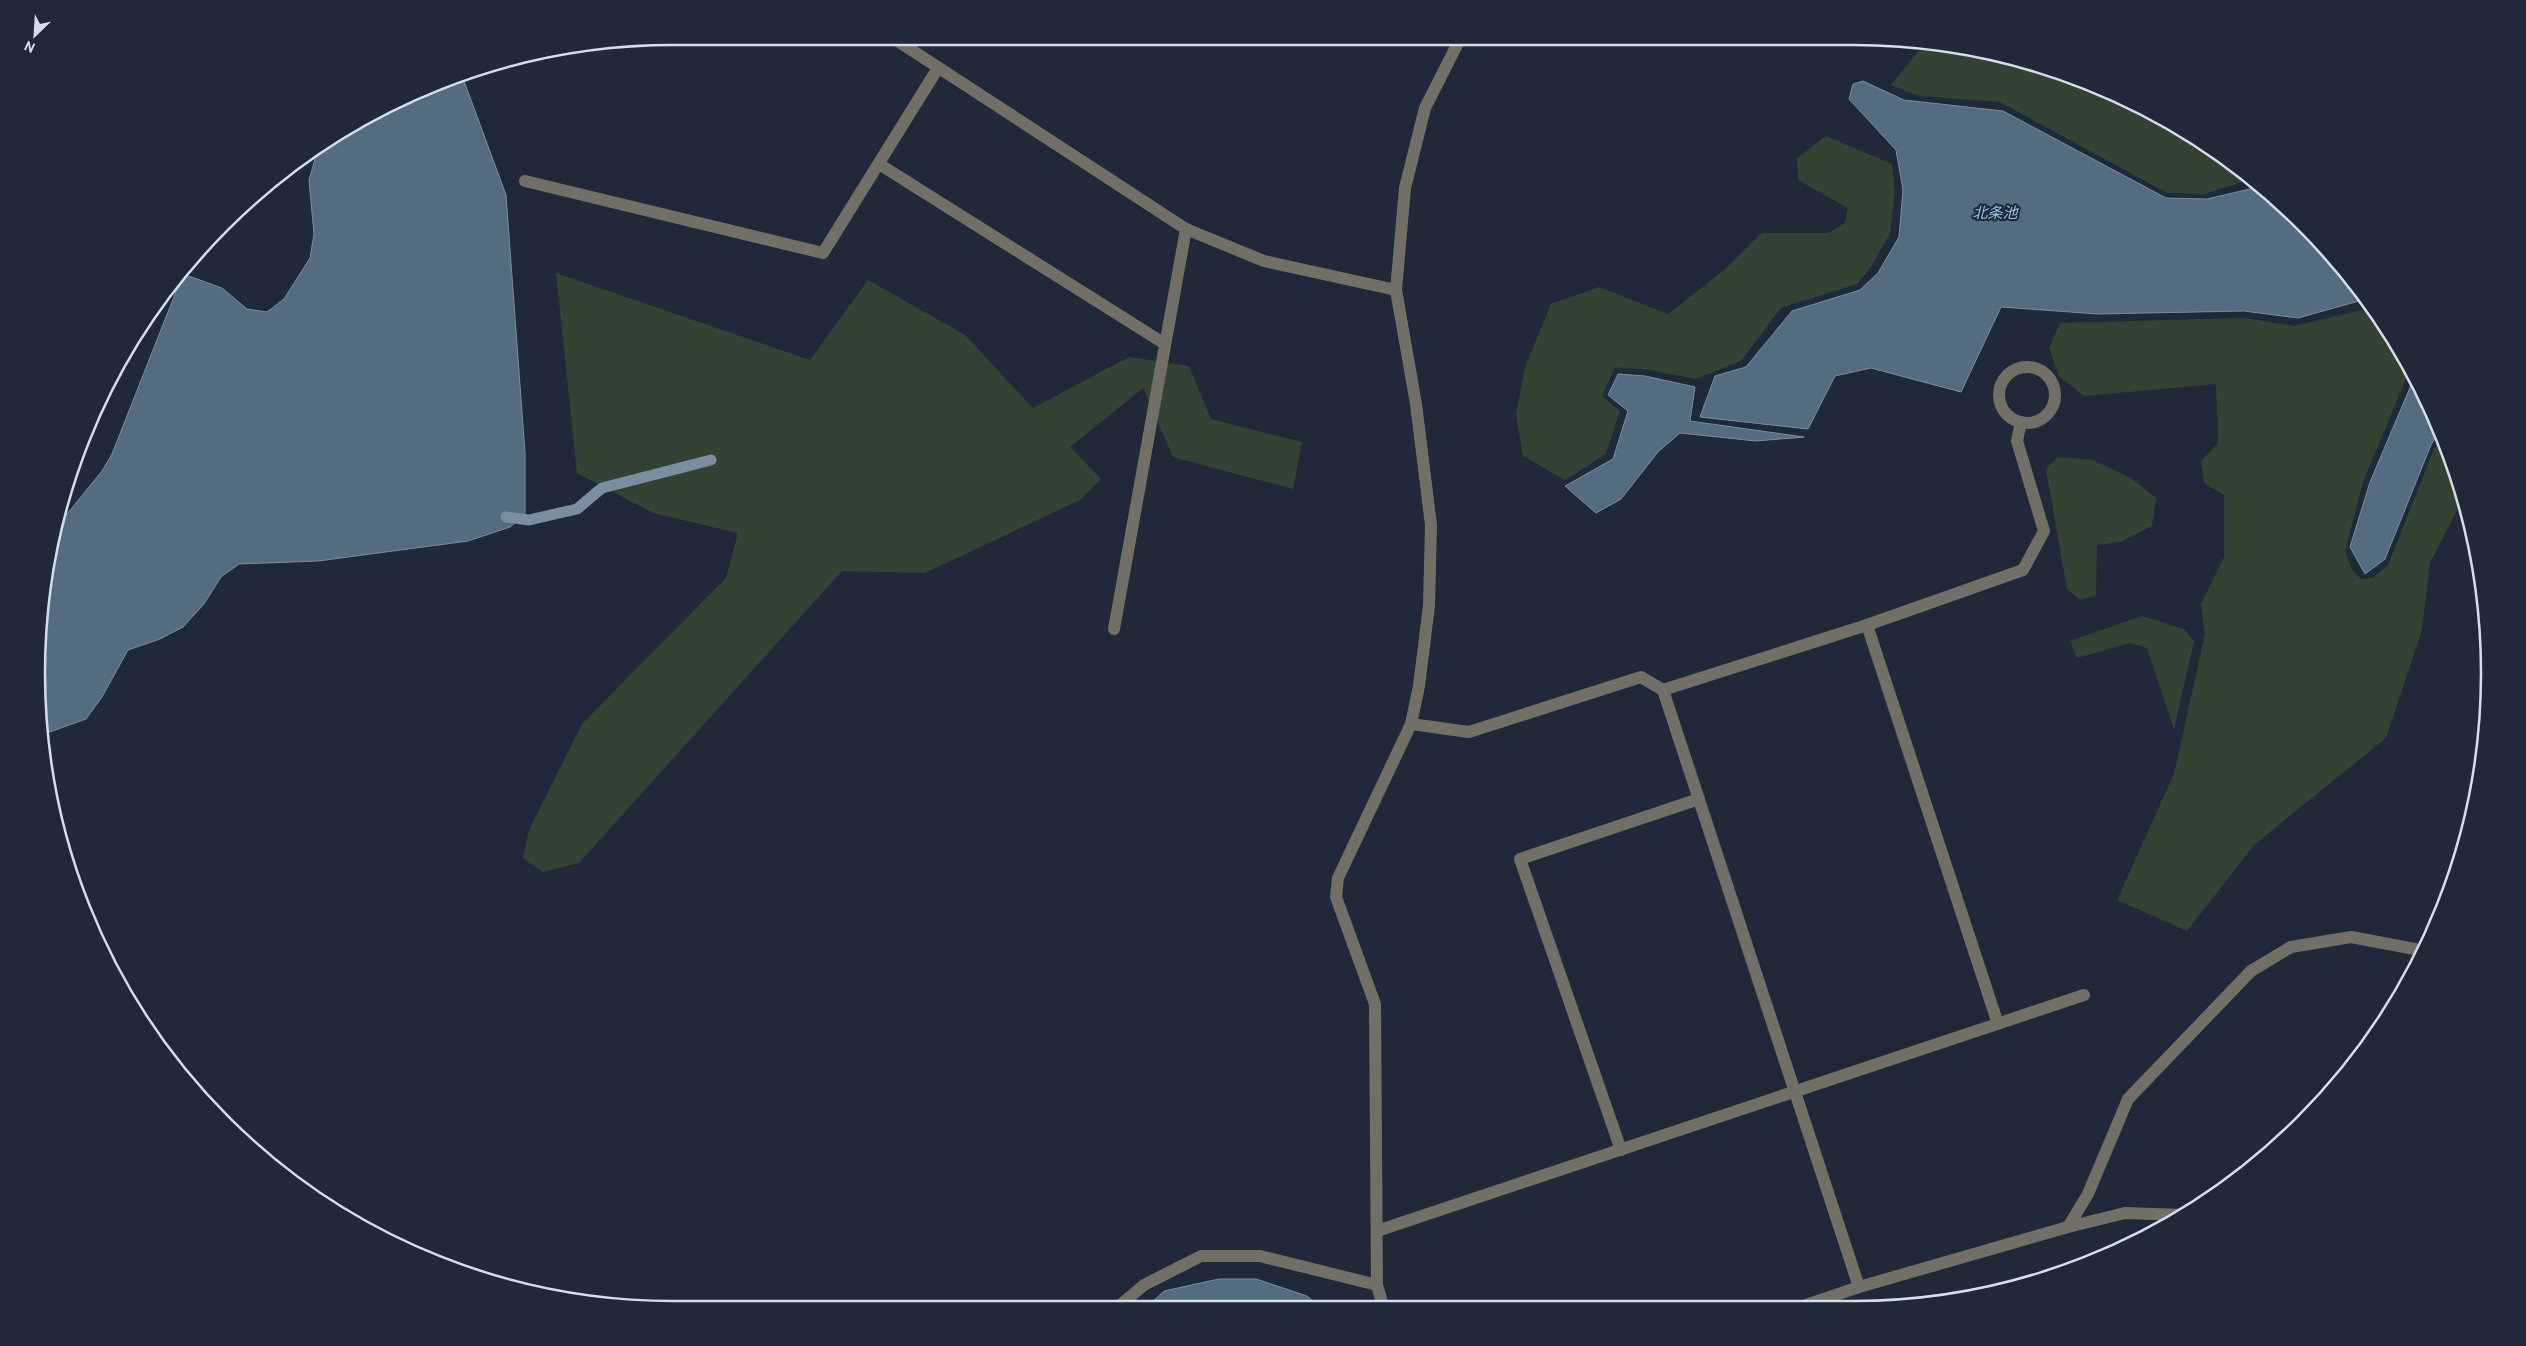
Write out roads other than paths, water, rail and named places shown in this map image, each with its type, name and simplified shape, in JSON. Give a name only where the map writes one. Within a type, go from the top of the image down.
[{"type":"street","points":[[904,45],[1186,229],[1264,261],[1396,290]]},
{"type":"street","points":[[1382,1301],[1377,1285],[1375,1004],[1336,897],[1338,878],[1411,724],[1419,686],[1429,606],[1431,525],[1416,404],[1396,290],[1405,188],[1424,108],[1457,45]]},
{"type":"street","points":[[525,181],[824,252],[938,68]]},
{"type":"street","points":[[878,164],[1166,344]]},
{"type":"street","points":[[1114,629],[1186,229]]},
{"type":"street","points":[[2026,367],[2036,368],[2051,379],[2055,388],[2053,407],[2039,420],[2021,422],[2006,413],[1999,397],[2000,388],[2010,373],[2026,367]]},
{"type":"street","points":[[1663,690],[1867,625],[2023,570],[2044,531],[2017,441],[2021,422]]},
{"type":"street","points":[[1867,625],[1998,1024]]},
{"type":"street","points":[[1411,724],[1469,732],[1641,677],[1663,690],[1859,1287]]},
{"type":"street","points":[[1620,1150],[1520,859],[1698,799]]},
{"type":"street","points":[[2068,1227],[2088,1194],[2128,1099],[2251,971],[2291,947],[2351,937],[2417,950]]},
{"type":"street","points":[[1377,1232],[2084,996]]},
{"type":"street","points":[[1818,1301],[1859,1287],[2068,1227],[2125,1213],[2171,1215]]},
{"type":"street","points":[[1125,1301],[1144,1285],[1201,1256],[1260,1256],[1377,1285]]},
{"type":"water","points":[[464,81],[506,195],[525,453],[525,515],[510,527],[468,541],[318,561],[239,564],[221,577],[204,604],[183,627],[160,639],[128,650],[102,697],[86,719],[48,733],[45,673],[46,632],[50,591],[64,517],[102,471],[112,454],[178,288],[188,276],[222,288],[247,309],[267,312],[284,299],[310,258],[314,234],[309,180],[316,157],[324,151],[359,129],[395,110]]},
{"type":"water","name":"北条池","points":[[1863,81],[1904,100],[2003,111],[2166,198],[2207,199],[2251,188],[2297,229],[2325,259],[2358,301],[2298,318],[2244,311],[2098,314],[2001,307],[1961,392],[1871,368],[1835,376],[1808,429],[1700,417],[1715,376],[1746,367],[1792,311],[1860,290],[1878,273],[1899,237],[1903,190],[1896,150],[1849,99],[1853,84]]},
{"type":"water","points":[[1618,374],[1645,376],[1695,387],[1690,421],[1804,437],[1756,441],[1680,433],[1658,452],[1621,499],[1596,513],[1565,486],[1613,459],[1628,411],[1608,395]]},
{"type":"water","points":[[2411,385],[2435,438],[2385,559],[2365,574],[2350,547],[2370,482]]},
{"type":"water","points":[[1219,1279],[1256,1279],[1307,1296],[1313,1301],[1153,1301],[1164,1291]]},
{"type":"waterway","points":[[506,517],[529,520],[577,509],[602,488],[711,460]]}]
